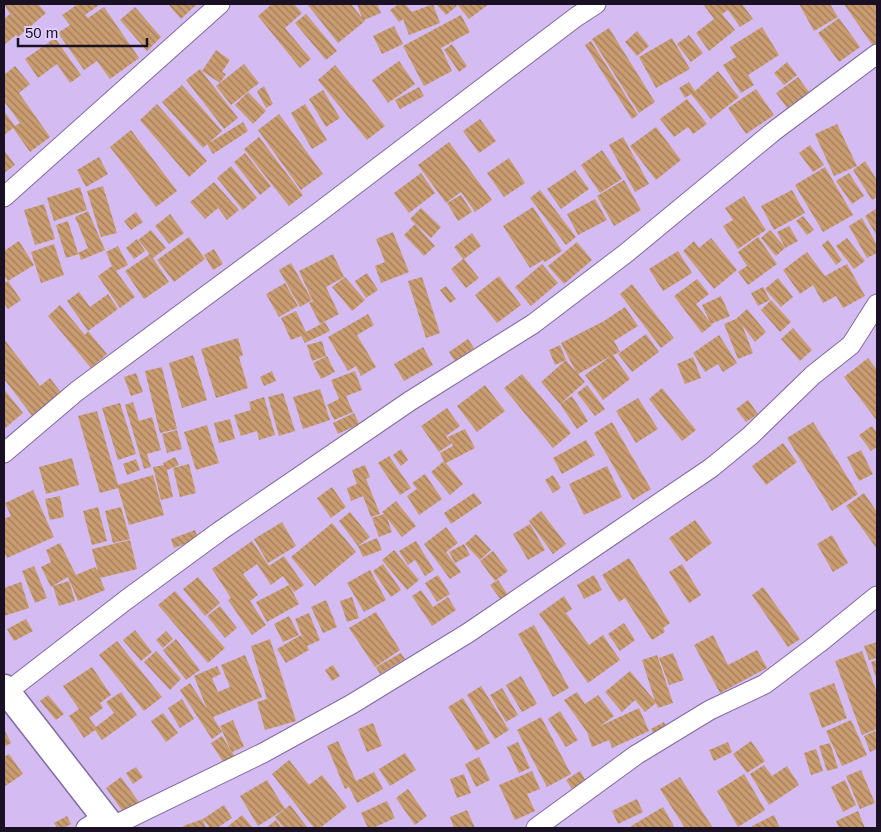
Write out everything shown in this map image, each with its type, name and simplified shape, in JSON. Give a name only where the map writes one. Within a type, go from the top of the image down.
[{"type":"street","points":[[4,197],[220,4]]},
{"type":"street","points":[[4,453],[77,391],[318,213],[568,23],[596,4]]},
{"type":"street","points":[[877,54],[774,131],[625,254],[533,324],[410,401],[220,531],[5,690],[103,825],[263,753],[352,704],[468,633],[711,468],[744,441],[813,375],[852,345],[877,304]]},
{"type":"street","points":[[536,828],[636,755],[710,710],[764,684],[877,596]]},
{"type":"building","points":[[4,4],[38,4],[46,13],[18,37],[16,35],[4,45],[4,19],[10,14]]},
{"type":"building","points":[[78,4],[99,5],[85,15],[88,18],[104,7],[139,58],[110,79],[97,61],[84,70],[58,33],[70,25],[62,15]]},
{"type":"building","points":[[168,4],[195,4],[196,5],[181,19]]},
{"type":"building","points":[[272,4],[294,4],[302,13],[285,28],[311,59],[300,68],[258,16]]},
{"type":"building","points":[[307,4],[351,4],[362,18],[357,4],[377,4],[381,13],[364,20],[338,43]]},
{"type":"building","points":[[399,4],[405,4],[412,12],[433,4],[440,23],[409,35],[403,19],[399,22],[390,10]]},
{"type":"building","points":[[436,4],[455,4],[457,6],[446,15]]},
{"type":"building","points":[[457,4],[489,4],[469,19]]},
{"type":"building","points":[[703,4],[742,4],[753,19],[740,27],[728,10],[722,14],[735,30],[709,51],[696,33],[714,19]]},
{"type":"building","points":[[799,4],[830,4],[838,17],[814,31]]},
{"type":"building","points":[[844,4],[877,4],[877,44],[873,46]]},
{"type":"building","points":[[135,7],[161,37],[147,51],[120,20]]},
{"type":"building","points":[[306,14],[337,51],[326,60],[295,23]]},
{"type":"building","points":[[461,15],[470,32],[441,48],[452,71],[424,86],[403,46]]},
{"type":"building","points":[[839,18],[860,47],[839,62],[818,33]]},
{"type":"building","points":[[394,26],[403,44],[382,54],[373,36]]},
{"type":"building","points":[[762,27],[779,55],[748,75],[754,85],[741,93],[723,65],[736,57],[730,47]]},
{"type":"building","points":[[609,28],[655,102],[639,113],[592,39]]},
{"type":"building","points":[[637,31],[649,46],[637,56],[625,42]]},
{"type":"building","points":[[689,35],[703,53],[691,62],[677,44]]},
{"type":"building","points":[[55,38],[81,75],[70,83],[57,64],[38,78],[25,59]]},
{"type":"building","points":[[672,38],[690,69],[656,88],[639,57]]},
{"type":"building","points":[[591,41],[638,115],[632,119],[585,45]]},
{"type":"building","points":[[452,44],[467,66],[459,72],[444,50]]},
{"type":"building","points":[[216,50],[230,60],[222,72],[226,74],[220,83],[202,71]]},
{"type":"building","points":[[399,61],[415,84],[388,103],[372,80]]},
{"type":"building","points":[[787,62],[797,75],[784,85],[774,73]]},
{"type":"building","points":[[244,64],[259,83],[231,105],[216,86]]},
{"type":"building","points":[[335,65],[385,126],[367,140],[318,80]]},
{"type":"building","points":[[15,66],[30,84],[19,93],[50,137],[30,152],[13,128],[4,135],[4,111],[15,126],[20,123],[4,101],[4,75]]},
{"type":"building","points":[[200,69],[238,118],[224,129],[186,80]]},
{"type":"building","points":[[718,71],[739,97],[711,119],[691,94],[685,98],[679,88],[689,82],[695,91]]},
{"type":"building","points":[[798,77],[809,92],[787,108],[776,93]]},
{"type":"building","points":[[182,85],[222,131],[209,143],[243,122],[248,131],[213,154],[207,144],[203,148],[162,102]]},
{"type":"building","points":[[264,86],[273,104],[266,108],[257,91]]},
{"type":"building","points":[[419,87],[424,96],[400,109],[395,100]]},
{"type":"building","points":[[756,89],[774,115],[746,134],[728,108]]},
{"type":"building","points":[[323,90],[340,118],[326,127],[309,99]]},
{"type":"building","points":[[248,92],[266,111],[253,124],[235,105]]},
{"type":"building","points":[[687,99],[707,124],[693,134],[688,127],[674,137],[660,119]]},
{"type":"building","points":[[157,104],[207,161],[189,177],[140,120]]},
{"type":"building","points":[[305,104],[327,140],[312,149],[291,113]]},
{"type":"building","points":[[279,114],[323,174],[301,190],[258,130]]},
{"type":"building","points":[[480,119],[496,141],[479,153],[463,131]]},
{"type":"building","points":[[837,124],[857,166],[834,176],[815,134]]},
{"type":"building","points":[[656,127],[681,160],[656,180],[630,146]]},
{"type":"building","points":[[131,130],[177,191],[156,207],[110,147]]},
{"type":"building","points":[[259,137],[303,195],[289,206],[244,149]]},
{"type":"building","points":[[623,137],[649,184],[635,192],[609,145]]},
{"type":"building","points":[[449,142],[492,200],[475,212],[461,192],[446,203],[418,165]]},
{"type":"building","points":[[810,145],[824,165],[813,172],[799,153]]},
{"type":"building","points":[[4,150],[15,165],[4,173]]},
{"type":"building","points":[[602,150],[622,179],[600,193],[581,165]]},
{"type":"building","points":[[245,153],[271,186],[260,195],[234,162]]},
{"type":"building","points":[[99,157],[108,174],[86,187],[77,170]]},
{"type":"building","points":[[509,158],[525,183],[504,197],[487,173]]},
{"type":"building","points":[[865,161],[877,180],[877,197],[872,200],[853,170]]},
{"type":"building","points":[[231,166],[257,198],[243,210],[217,178]]},
{"type":"building","points":[[825,167],[853,215],[823,232],[795,185]]},
{"type":"building","points":[[575,170],[589,189],[561,209],[547,189]]},
{"type":"building","points":[[421,173],[435,193],[409,213],[394,193]]},
{"type":"building","points":[[849,173],[864,196],[852,204],[836,181]]},
{"type":"building","points":[[624,180],[641,210],[614,226],[597,196]]},
{"type":"building","points":[[214,182],[239,210],[227,220],[218,208],[205,219],[190,202]]},
{"type":"building","points":[[103,186],[117,233],[101,237],[87,191]]},
{"type":"building","points":[[80,187],[87,210],[54,221],[47,198]]},
{"type":"building","points":[[540,190],[576,237],[566,245],[530,198]]},
{"type":"building","points":[[792,190],[805,213],[774,230],[761,206]]},
{"type":"building","points":[[461,195],[472,212],[458,221],[447,203]]},
{"type":"building","points":[[744,196],[766,230],[738,249],[723,226],[733,220],[725,208]]},
{"type":"building","points":[[595,199],[607,220],[578,235],[567,214]]},
{"type":"building","points":[[44,204],[55,239],[35,245],[24,210]]},
{"type":"building","points":[[533,207],[562,251],[545,262],[543,260],[530,268],[503,226]]},
{"type":"building","points":[[421,208],[441,227],[431,238],[410,219]]},
{"type":"building","points":[[877,208],[877,236],[865,216]]},
{"type":"building","points":[[88,211],[105,250],[81,260],[79,254],[66,258],[56,225],[68,221],[78,253],[88,248],[75,217]]},
{"type":"building","points":[[136,212],[143,222],[131,230],[124,221]]},
{"type":"building","points":[[170,214],[184,233],[169,244],[155,226]]},
{"type":"building","points":[[803,216],[814,230],[807,235],[796,221]]},
{"type":"building","points":[[862,218],[877,245],[877,253],[867,258],[849,226]]},
{"type":"building","points":[[415,224],[435,246],[424,256],[404,235]]},
{"type":"building","points":[[789,226],[798,241],[785,248],[776,256],[761,238],[770,230],[785,247],[777,232]]},
{"type":"building","points":[[151,230],[166,248],[153,258],[138,240]]},
{"type":"building","points":[[393,232],[409,272],[381,283],[375,266],[385,262],[376,239]]},
{"type":"building","points":[[472,233],[481,246],[464,259],[479,278],[466,288],[451,269],[463,259],[454,247]]},
{"type":"building","points":[[189,237],[205,259],[174,282],[157,260]]},
{"type":"building","points":[[758,237],[777,264],[748,285],[738,272],[747,266],[738,252]]},
{"type":"building","points":[[711,238],[737,270],[714,289],[683,251],[694,241],[699,248]]},
{"type":"building","points":[[847,238],[865,261],[854,269],[836,246]]},
{"type":"building","points":[[137,239],[145,251],[134,259],[126,248]]},
{"type":"building","points":[[828,240],[842,260],[836,265],[822,245]]},
{"type":"building","points":[[19,241],[34,265],[8,281],[4,275],[4,251]]},
{"type":"building","points":[[577,242],[592,260],[564,284],[548,266]]},
{"type":"building","points":[[54,244],[64,275],[41,283],[31,252]]},
{"type":"building","points":[[118,246],[128,265],[116,271],[135,297],[120,308],[98,276],[112,266],[106,252]]},
{"type":"building","points":[[214,249],[223,264],[213,270],[204,255]]},
{"type":"building","points":[[678,251],[692,273],[663,291],[649,269]]},
{"type":"building","points":[[807,252],[825,276],[847,264],[865,296],[843,308],[836,296],[823,303],[813,285],[800,294],[783,270]]},
{"type":"building","points":[[150,254],[169,282],[144,299],[125,271]]},
{"type":"building","points":[[333,254],[344,277],[326,287],[339,314],[320,324],[309,303],[313,301],[299,271]]},
{"type":"building","points":[[291,263],[312,300],[300,307],[279,270]]},
{"type":"building","points":[[542,264],[558,283],[531,306],[515,287]]},
{"type":"building","points":[[367,273],[378,290],[366,298],[355,281]]},
{"type":"building","points":[[499,276],[521,305],[497,323],[475,295]]},
{"type":"building","points":[[345,277],[365,300],[352,311],[332,287]]},
{"type":"building","points":[[422,277],[440,333],[426,338],[408,281]]},
{"type":"building","points":[[778,278],[793,297],[781,307],[765,289]]},
{"type":"building","points":[[697,279],[709,294],[696,304],[710,322],[702,305],[721,296],[730,316],[711,324],[702,333],[674,296]]},
{"type":"building","points":[[8,281],[21,300],[8,309],[4,303],[4,283]]},
{"type":"building","points":[[285,283],[298,306],[279,317],[266,294]]},
{"type":"building","points":[[632,284],[674,338],[661,348],[620,294]]},
{"type":"building","points":[[446,286],[456,299],[450,303],[440,290]]},
{"type":"building","points":[[763,287],[770,300],[758,306],[751,293]]},
{"type":"building","points":[[79,292],[90,307],[108,294],[118,309],[88,331],[67,301]]},
{"type":"building","points":[[771,300],[791,322],[780,332],[761,310]]},
{"type":"building","points":[[60,305],[85,335],[88,331],[107,354],[91,368],[48,316]]},
{"type":"building","points":[[625,307],[638,326],[614,341],[620,352],[613,355],[630,379],[603,400],[585,375],[611,356],[578,374],[585,382],[560,404],[541,382],[566,360],[576,372],[561,343],[604,321]]},
{"type":"building","points":[[747,309],[766,332],[755,342],[742,325],[753,353],[738,359],[724,324],[736,319]]},
{"type":"building","points":[[296,311],[306,332],[325,322],[330,331],[305,343],[301,336],[291,340],[281,318]]},
{"type":"building","points":[[368,314],[374,325],[357,335],[376,367],[361,376],[356,366],[348,371],[328,337]]},
{"type":"building","points":[[793,328],[812,350],[800,361],[781,339]]},
{"type":"building","points":[[646,334],[659,352],[632,372],[618,354]]},
{"type":"building","points":[[719,335],[737,363],[723,372],[718,364],[705,372],[693,353]]},
{"type":"building","points":[[238,338],[243,355],[239,357],[248,388],[216,398],[201,349]]},
{"type":"building","points":[[4,339],[40,386],[50,378],[62,394],[33,417],[4,379]]},
{"type":"building","points":[[468,339],[474,348],[455,361],[449,352]]},
{"type":"building","points":[[322,341],[326,356],[312,361],[307,345]]},
{"type":"building","points":[[560,345],[566,360],[555,365],[549,350]]},
{"type":"building","points":[[423,347],[433,365],[404,381],[394,364]]},
{"type":"building","points":[[193,355],[207,400],[182,408],[169,363]]},
{"type":"building","points":[[327,356],[335,372],[321,379],[313,363]]},
{"type":"building","points":[[693,357],[701,378],[685,384],[677,364]]},
{"type":"building","points":[[868,358],[877,370],[877,421],[844,377]]},
{"type":"building","points":[[162,367],[177,429],[160,433],[145,371]]},
{"type":"building","points":[[272,371],[276,381],[264,386],[260,377]]},
{"type":"building","points":[[355,371],[362,390],[346,396],[353,412],[334,420],[327,405],[339,399],[331,380]]},
{"type":"building","points":[[136,373],[143,392],[131,396],[124,377]]},
{"type":"building","points":[[522,374],[571,433],[553,448],[504,388]]},
{"type":"building","points":[[485,385],[505,411],[477,432],[457,406]]},
{"type":"building","points":[[587,385],[605,409],[595,416],[577,393]]},
{"type":"building","points":[[662,388],[696,430],[682,441],[649,399]]},
{"type":"building","points":[[4,389],[23,413],[4,429]]},
{"type":"building","points":[[320,389],[330,420],[303,429],[293,397]]},
{"type":"building","points":[[283,393],[295,431],[279,436],[268,397]]},
{"type":"building","points":[[572,396],[588,421],[577,429],[560,404]]},
{"type":"building","points":[[264,397],[275,435],[259,440],[257,431],[241,436],[234,415],[251,410],[249,402]]},
{"type":"building","points":[[638,398],[658,429],[636,443],[616,411]]},
{"type":"building","points":[[748,400],[758,414],[746,422],[736,409]]},
{"type":"building","points":[[133,402],[139,421],[152,417],[161,450],[147,454],[151,467],[144,469],[125,405]]},
{"type":"building","points":[[120,403],[136,454],[118,460],[102,408]]},
{"type":"building","points":[[447,408],[460,426],[446,436],[451,443],[448,437],[465,429],[475,448],[446,463],[463,484],[450,495],[431,472],[444,461],[440,453],[453,446],[452,443],[439,452],[421,426]]},
{"type":"building","points":[[97,411],[118,485],[153,475],[164,515],[129,525],[118,488],[100,493],[78,416]]},
{"type":"building","points":[[354,413],[359,424],[338,434],[333,423]]},
{"type":"building","points":[[230,419],[235,439],[219,443],[214,423]]},
{"type":"building","points":[[612,422],[651,489],[633,500],[594,433]]},
{"type":"building","points":[[813,422],[858,494],[832,511],[787,438]]},
{"type":"building","points":[[207,425],[219,463],[196,470],[184,432]]},
{"type":"building","points":[[872,426],[877,433],[877,447],[871,451],[859,435]]},
{"type":"building","points":[[177,430],[182,449],[167,453],[162,434]]},
{"type":"building","points":[[586,440],[595,455],[562,474],[553,458]]},
{"type":"building","points":[[783,443],[797,462],[766,485],[752,466]]},
{"type":"building","points":[[401,449],[408,460],[401,466],[393,455]]},
{"type":"building","points":[[861,450],[873,474],[859,481],[847,457]]},
{"type":"building","points":[[389,456],[411,488],[400,495],[378,463]]},
{"type":"building","points":[[175,457],[179,465],[167,470],[173,497],[161,500],[153,467],[164,465],[163,463]]},
{"type":"building","points":[[72,458],[79,485],[46,494],[39,467]]},
{"type":"building","points":[[136,459],[140,470],[127,475],[123,464]]},
{"type":"building","points":[[189,464],[196,493],[180,497],[173,468]]},
{"type":"building","points":[[365,465],[370,477],[366,479],[380,514],[371,517],[363,496],[351,501],[347,488],[357,484],[352,470]]},
{"type":"building","points":[[607,466],[622,497],[584,515],[569,484]]},
{"type":"building","points":[[425,474],[442,499],[419,515],[407,496],[417,489],[412,483]]},
{"type":"building","points":[[553,475],[561,488],[553,493],[545,480]]},
{"type":"building","points":[[332,487],[346,507],[331,518],[317,498]]},
{"type":"building","points":[[33,490],[54,537],[7,558],[4,551],[4,519],[11,516],[5,503]]},
{"type":"building","points":[[474,493],[482,503],[451,524],[444,513]]},
{"type":"building","points":[[864,493],[877,512],[877,549],[846,506]]},
{"type":"building","points":[[60,496],[64,517],[50,520],[45,499]]},
{"type":"building","points":[[396,501],[416,526],[402,537],[387,518],[392,532],[379,537],[372,518],[384,514],[382,512]]},
{"type":"building","points":[[98,507],[107,541],[92,545],[83,511]]},
{"type":"building","points":[[121,507],[130,539],[113,543],[105,511]]},
{"type":"building","points":[[541,511],[566,544],[553,554],[529,521]]},
{"type":"building","points":[[350,512],[370,537],[358,546],[339,521]]},
{"type":"building","points":[[695,520],[712,543],[686,562],[669,538]]},
{"type":"building","points":[[282,522],[296,546],[268,563],[254,539]]},
{"type":"building","points":[[332,523],[356,552],[315,586],[291,557]]},
{"type":"building","points":[[530,524],[545,550],[528,560],[513,534]]},
{"type":"building","points":[[446,527],[458,543],[446,552],[461,572],[450,579],[424,544]]},
{"type":"building","points":[[195,530],[198,539],[174,548],[171,539]]},
{"type":"building","points":[[476,534],[491,550],[480,560],[465,544]]},
{"type":"building","points":[[832,535],[848,563],[833,572],[817,544]]},
{"type":"building","points":[[377,538],[382,550],[363,557],[358,546]]},
{"type":"building","points":[[130,540],[137,569],[100,578],[105,590],[78,601],[68,577],[51,587],[41,567],[51,562],[46,550],[60,543],[76,575],[95,567],[98,572],[92,549]]},
{"type":"building","points":[[252,541],[269,566],[284,556],[304,585],[294,592],[283,576],[271,585],[257,564],[243,574],[258,595],[250,601],[266,625],[252,635],[228,600],[231,598],[212,569]]},
{"type":"building","points":[[416,541],[434,570],[425,576],[415,560],[408,565],[399,551]]},
{"type":"building","points":[[464,544],[470,555],[455,563],[449,552]]},
{"type":"building","points":[[394,550],[419,580],[407,590],[382,560]]},
{"type":"building","points":[[493,551],[508,571],[495,581],[480,561]]},
{"type":"building","points":[[629,558],[670,623],[663,628],[665,632],[652,640],[625,598],[619,602],[602,575]]},
{"type":"building","points":[[383,564],[401,590],[391,597],[373,571]]},
{"type":"building","points":[[682,564],[701,595],[689,603],[669,572]]},
{"type":"building","points":[[34,566],[47,598],[35,603],[22,571]]},
{"type":"building","points":[[370,570],[386,600],[364,612],[347,583]]},
{"type":"building","points":[[438,575],[450,594],[437,602],[425,583]]},
{"type":"building","points":[[594,575],[602,590],[584,599],[577,585]]},
{"type":"building","points":[[198,577],[220,603],[205,616],[183,589]]},
{"type":"building","points":[[498,580],[508,595],[501,600],[490,585]]},
{"type":"building","points":[[69,581],[75,601],[59,606],[53,586]]},
{"type":"building","points":[[21,582],[29,608],[4,616],[4,588]]},
{"type":"building","points":[[289,585],[299,604],[267,622],[256,602]]},
{"type":"building","points":[[763,587],[800,639],[788,647],[752,595]]},
{"type":"building","points":[[421,590],[433,607],[448,597],[456,610],[432,626],[412,596]]},
{"type":"building","points":[[175,591],[225,648],[208,663],[158,605]]},
{"type":"building","points":[[564,596],[572,609],[566,613],[589,645],[603,635],[620,660],[588,683],[539,614]]},
{"type":"building","points":[[352,597],[359,618],[347,622],[340,601]]},
{"type":"building","points":[[326,600],[337,627],[323,633],[311,607]]},
{"type":"building","points":[[220,606],[237,628],[225,638],[207,616]]},
{"type":"building","points":[[376,612],[400,650],[375,667],[349,628]]},
{"type":"building","points":[[309,613],[320,640],[307,646],[309,650],[286,663],[277,649],[301,635],[305,643],[295,619]]},
{"type":"building","points":[[289,616],[299,635],[283,642],[274,624]]},
{"type":"building","points":[[26,619],[33,631],[14,641],[7,629]]},
{"type":"building","points":[[624,623],[635,640],[620,651],[608,634]]},
{"type":"building","points":[[534,625],[569,688],[553,697],[518,634]]},
{"type":"building","points":[[135,630],[152,652],[141,661],[123,640]]},
{"type":"building","points":[[166,631],[173,639],[163,648],[156,640]]},
{"type":"building","points":[[713,635],[728,665],[757,650],[767,668],[720,693],[694,645]]},
{"type":"building","points":[[176,639],[200,670],[186,680],[163,650]]},
{"type":"building","points":[[270,639],[296,721],[265,730],[257,702],[267,699],[251,646]]},
{"type":"building","points":[[117,641],[162,697],[144,711],[99,655]]},
{"type":"building","points":[[877,642],[877,658],[869,660],[864,646]]},
{"type":"building","points":[[156,651],[181,679],[170,690],[144,662]]},
{"type":"building","points":[[862,651],[877,693],[877,729],[862,735],[835,661]]},
{"type":"building","points":[[401,653],[405,659],[380,674],[376,667]]},
{"type":"building","points":[[673,653],[684,680],[669,685],[659,658]]},
{"type":"building","points":[[245,655],[262,697],[213,717],[222,732],[212,739],[180,690],[190,683],[207,709],[194,676],[217,666],[221,674],[212,678],[218,692],[230,687],[221,665]]},
{"type":"building","points":[[657,655],[673,703],[658,708],[656,703],[645,712],[635,700],[622,712],[605,692],[630,671],[655,701],[642,660]]},
{"type":"building","points":[[877,660],[877,681],[871,662]]},
{"type":"building","points":[[333,665],[340,676],[332,681],[325,670]]},
{"type":"building","points":[[92,667],[111,695],[100,703],[103,708],[89,718],[96,727],[114,713],[106,702],[121,692],[137,715],[102,740],[95,730],[84,738],[69,716],[79,709],[63,686]]},
{"type":"building","points":[[521,676],[537,704],[522,712],[506,685]]},
{"type":"building","points":[[834,683],[847,718],[822,728],[809,693]]},
{"type":"building","points":[[481,686],[509,730],[495,739],[467,695]]},
{"type":"building","points":[[502,688],[518,715],[506,722],[490,695]]},
{"type":"building","points":[[577,692],[585,704],[598,695],[614,716],[600,726],[639,708],[649,731],[612,748],[609,740],[592,747],[587,732],[564,700]]},
{"type":"building","points":[[48,695],[64,714],[56,720],[40,701]]},
{"type":"building","points":[[463,698],[490,743],[476,751],[448,707]]},
{"type":"building","points":[[182,699],[194,719],[180,728],[168,708]]},
{"type":"building","points":[[560,711],[578,740],[566,747],[548,719]]},
{"type":"building","points":[[163,713],[178,733],[166,742],[151,721]]},
{"type":"building","points":[[541,717],[571,774],[547,787],[517,730]]},
{"type":"building","points":[[233,720],[244,747],[232,752],[236,758],[225,765],[211,743],[222,736],[231,751],[220,726]]},
{"type":"building","points":[[851,720],[867,755],[842,766],[826,731]]},
{"type":"building","points":[[664,722],[670,733],[657,740],[651,729]]},
{"type":"building","points":[[373,723],[382,746],[367,752],[358,729]]},
{"type":"building","points":[[4,729],[11,743],[4,747]]},
{"type":"building","points":[[875,731],[877,749],[870,752],[864,736]]},
{"type":"building","points":[[338,741],[356,781],[374,772],[383,789],[357,803],[349,787],[345,789],[327,746]]},
{"type":"building","points":[[751,741],[765,761],[747,773],[733,754]]},
{"type":"building","points":[[518,742],[530,768],[519,773],[507,747]]},
{"type":"building","points":[[728,742],[732,752],[714,761],[709,750]]},
{"type":"building","points":[[830,743],[838,768],[827,771],[819,746]]},
{"type":"building","points":[[816,749],[823,771],[811,775],[804,753]]},
{"type":"building","points":[[405,753],[416,770],[390,786],[379,769]]},
{"type":"building","points":[[9,754],[23,774],[4,787],[4,757]]},
{"type":"building","points":[[479,757],[490,780],[476,787],[465,764]]},
{"type":"building","points":[[289,760],[309,785],[322,775],[347,807],[320,828],[314,828],[272,774]]},
{"type":"building","points":[[764,765],[772,776],[787,766],[799,785],[769,805],[750,774]]},
{"type":"building","points":[[136,767],[143,777],[133,784],[126,773]]},
{"type":"building","points":[[861,770],[875,803],[860,809],[846,776]]},
{"type":"building","points":[[532,771],[540,789],[527,794],[535,811],[515,820],[499,785]]},
{"type":"building","points":[[580,771],[587,783],[574,792],[566,780]]},
{"type":"building","points":[[464,774],[471,793],[457,798],[450,779]]},
{"type":"building","points":[[744,774],[765,810],[738,827],[717,791]]},
{"type":"building","points":[[121,777],[141,805],[126,816],[106,788]]},
{"type":"building","points":[[680,777],[713,828],[685,828],[660,789]]},
{"type":"building","points":[[267,780],[285,809],[258,826],[240,796]]},
{"type":"building","points":[[845,780],[856,805],[843,812],[831,787]]},
{"type":"building","points":[[408,789],[427,816],[415,825],[396,798]]},
{"type":"building","points":[[637,799],[643,812],[618,824],[612,811]]},
{"type":"building","points":[[387,801],[395,818],[373,828],[368,828],[361,813]]},
{"type":"building","points":[[224,805],[232,818],[217,828],[210,828],[203,819]]},
{"type":"building","points":[[290,805],[308,828],[284,828],[275,817]]},
{"type":"building","points":[[663,807],[675,828],[633,828],[631,826]]},
{"type":"building","points":[[467,810],[475,828],[454,828],[450,817]]},
{"type":"building","points":[[858,811],[865,828],[839,828],[836,821]]},
{"type":"building","points":[[242,815],[253,828],[226,828]]},
{"type":"building","points":[[774,815],[780,828],[753,828],[752,826]]},
{"type":"building","points":[[67,816],[71,824],[64,828],[57,828],[54,823]]},
{"type":"building","points":[[203,819],[206,828],[184,828],[183,826]]},
{"type":"building","points":[[276,820],[282,828],[266,828]]}]
